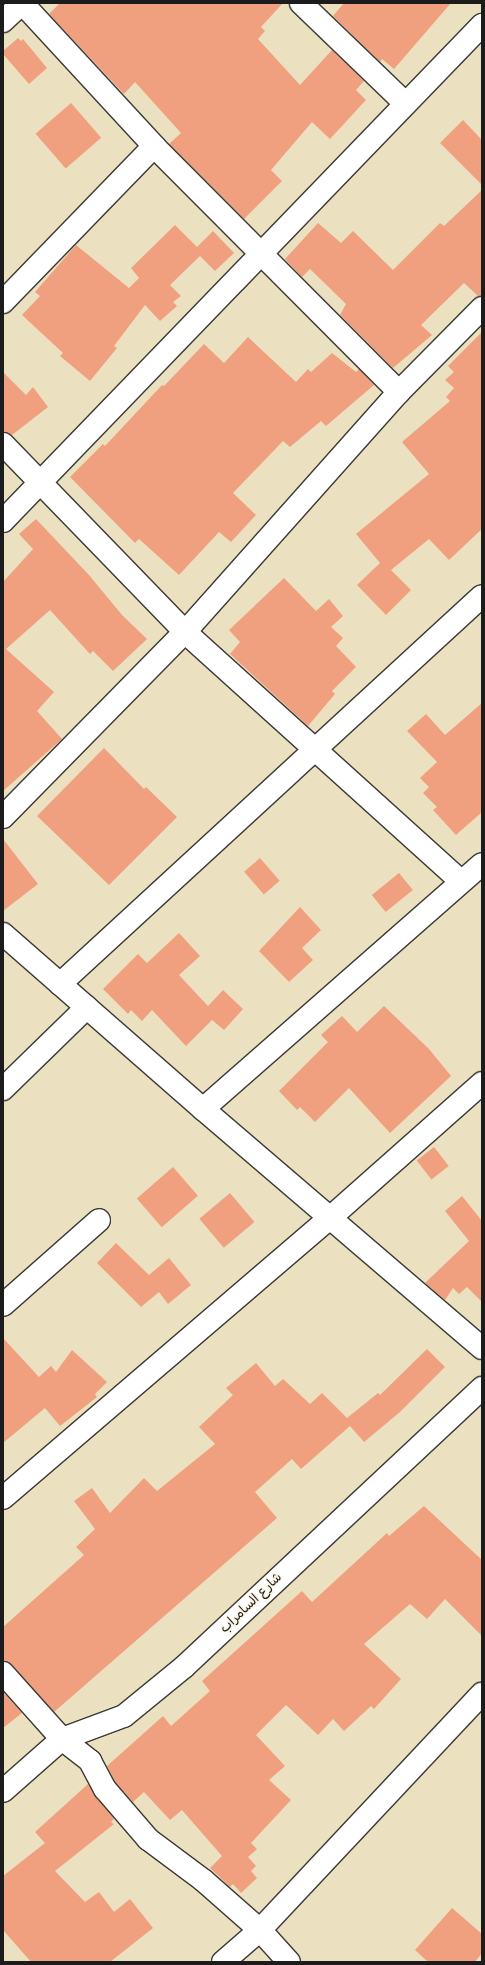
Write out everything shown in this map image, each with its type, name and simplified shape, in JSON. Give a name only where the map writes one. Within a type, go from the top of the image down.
[{"type":"street","points":[[3,21],[22,3],[154,146],[399,392]]},
{"type":"street","points":[[301,3],[405,103]]},
{"type":"street","points":[[3,521],[260,252],[482,25]]},
{"type":"street","points":[[3,302],[154,146]]},
{"type":"street","points":[[3,817],[185,632],[399,392],[482,308]]},
{"type":"street","points":[[3,444],[39,483],[185,632],[461,881]]},
{"type":"street","points":[[60,984],[314,748],[482,596]]},
{"type":"street","points":[[203,1109],[482,864]]},
{"type":"street","points":[[3,934],[203,1109],[482,1348]]},
{"type":"street","points":[[3,1089],[86,1007]]},
{"type":"street","points":[[3,1498],[330,1218],[482,1082]]},
{"type":"street","points":[[3,1305],[99,1220]]},
{"type":"street","name":"شارع السامراب","points":[[3,1791],[62,1739],[124,1716],[185,1666],[482,1388]]},
{"type":"street","points":[[3,1673],[62,1739],[90,1761],[105,1789],[148,1839],[203,1880],[260,1930],[290,1962]]},
{"type":"street","points":[[222,1962],[260,1930],[482,1694]]},
{"type":"building","points":[[60,3],[283,3],[261,27],[265,31],[258,39],[300,85],[332,50],[364,81],[356,90],[366,100],[330,139],[312,122],[271,170],[282,181],[244,219],[169,144],[181,133],[135,82],[124,94],[49,14]]},
{"type":"building","points":[[344,3],[451,3],[394,69],[382,59],[380,62],[333,16]]},
{"type":"building","points":[[18,38],[21,41],[23,39],[47,68],[29,84],[3,54],[3,51]]},
{"type":"building","points":[[71,103],[101,138],[66,169],[36,134]]},
{"type":"building","points":[[463,120],[482,140],[482,185],[440,143]]},
{"type":"building","points":[[482,190],[482,296],[478,296],[464,283],[421,325],[432,335],[393,368],[340,315],[346,304],[310,269],[302,277],[285,259],[318,223],[341,243],[353,231],[393,270],[440,223],[444,226]]},
{"type":"building","points":[[175,225],[197,247],[213,231],[234,253],[215,271],[200,256],[170,285],[181,296],[173,302],[177,306],[160,321],[145,305],[114,346],[117,348],[90,381],[60,356],[63,353],[22,315],[40,296],[35,292],[76,245],[129,288],[139,278],[131,268]]},
{"type":"building","points":[[482,332],[482,529],[449,560],[429,539],[391,570],[411,590],[386,615],[357,585],[380,563],[356,534],[429,474],[402,442],[450,401],[446,397],[454,388],[445,380],[454,372],[448,366]]},
{"type":"building","points":[[248,337],[296,382],[308,369],[311,372],[332,353],[356,372],[359,369],[374,385],[326,426],[321,421],[290,447],[283,441],[233,493],[256,515],[231,542],[219,532],[179,575],[139,539],[135,543],[70,477],[103,444],[105,446],[162,385],[164,386],[204,344],[224,363]]},
{"type":"building","points":[[3,372],[26,395],[33,387],[48,407],[12,435],[3,432]]},
{"type":"building","points":[[36,519],[89,575],[122,615],[147,639],[113,671],[93,651],[90,654],[50,610],[6,649],[54,692],[37,711],[62,739],[3,791],[3,582],[33,549],[19,534]]},
{"type":"building","points":[[284,578],[316,611],[329,599],[343,616],[331,627],[343,638],[336,646],[356,667],[332,691],[335,694],[308,726],[230,654],[240,642],[229,630]]},
{"type":"building","points":[[482,703],[482,812],[456,835],[433,810],[437,807],[423,793],[429,787],[420,778],[437,762],[407,731],[426,714],[445,735]]},
{"type":"building","points":[[104,748],[144,789],[146,787],[177,817],[109,885],[37,816]]},
{"type":"building","points":[[3,839],[38,884],[3,911]]},
{"type":"building","points":[[260,858],[280,881],[264,894],[244,872]]},
{"type":"building","points":[[399,873],[413,890],[386,912],[372,895]]},
{"type":"building","points":[[300,907],[321,930],[302,948],[313,960],[289,982],[259,951]]},
{"type":"building","points":[[179,933],[200,956],[179,975],[208,1006],[223,990],[243,1009],[224,1030],[212,1020],[186,1046],[152,1010],[142,1021],[131,1010],[128,1014],[103,989],[138,954],[147,963]]},
{"type":"building","points":[[384,1006],[429,1049],[451,1076],[390,1133],[349,1088],[315,1122],[300,1107],[297,1110],[279,1091],[328,1042],[321,1035],[342,1016],[357,1032]]},
{"type":"building","points":[[434,1147],[449,1166],[431,1179],[417,1161]]},
{"type":"building","points":[[173,1167],[198,1196],[162,1227],[137,1198]]},
{"type":"building","points":[[230,1193],[254,1222],[224,1248],[199,1219]]},
{"type":"building","points":[[462,1196],[482,1221],[482,1302],[467,1287],[459,1294],[453,1288],[445,1300],[425,1283],[469,1241],[445,1211]]},
{"type":"building","points":[[116,1243],[149,1275],[169,1258],[191,1285],[168,1304],[159,1292],[141,1307],[97,1263]]},
{"type":"building","points":[[3,1338],[39,1377],[51,1366],[56,1372],[72,1350],[107,1382],[95,1394],[97,1397],[60,1426],[45,1408],[3,1443]]},
{"type":"building","points":[[427,1349],[445,1367],[400,1412],[364,1442],[350,1426],[301,1469],[292,1459],[255,1492],[277,1518],[54,1712],[12,1665],[3,1661],[3,1627],[84,1555],[76,1547],[95,1529],[74,1501],[92,1488],[110,1513],[144,1478],[157,1491],[215,1444],[199,1427],[233,1395],[226,1388],[256,1363],[275,1386],[283,1379],[310,1404],[322,1393],[347,1418],[378,1393],[380,1395]]},
{"type":"building","points":[[424,1506],[482,1560],[482,1636],[445,1599],[427,1619],[410,1604],[364,1644],[401,1679],[374,1709],[371,1706],[344,1731],[333,1719],[318,1735],[286,1705],[256,1735],[285,1766],[269,1780],[291,1800],[251,1843],[257,1849],[248,1857],[256,1866],[251,1871],[257,1878],[241,1893],[233,1884],[230,1887],[210,1868],[222,1856],[182,1810],[170,1820],[144,1792],[133,1802],[115,1782],[107,1766],[163,1716],[171,1726],[210,1691],[202,1681],[302,1591],[312,1602],[387,1533],[389,1536]]},
{"type":"building","points":[[3,1692],[22,1713],[3,1728]]},
{"type":"building","points":[[88,1784],[114,1819],[111,1822],[114,1824],[55,1871],[85,1902],[99,1892],[114,1912],[130,1899],[153,1928],[110,1962],[31,1962],[3,1930],[3,1876],[45,1843],[35,1832]]},
{"type":"building","points":[[452,1908],[482,1934],[482,1953],[475,1962],[428,1962],[415,1950]]}]
